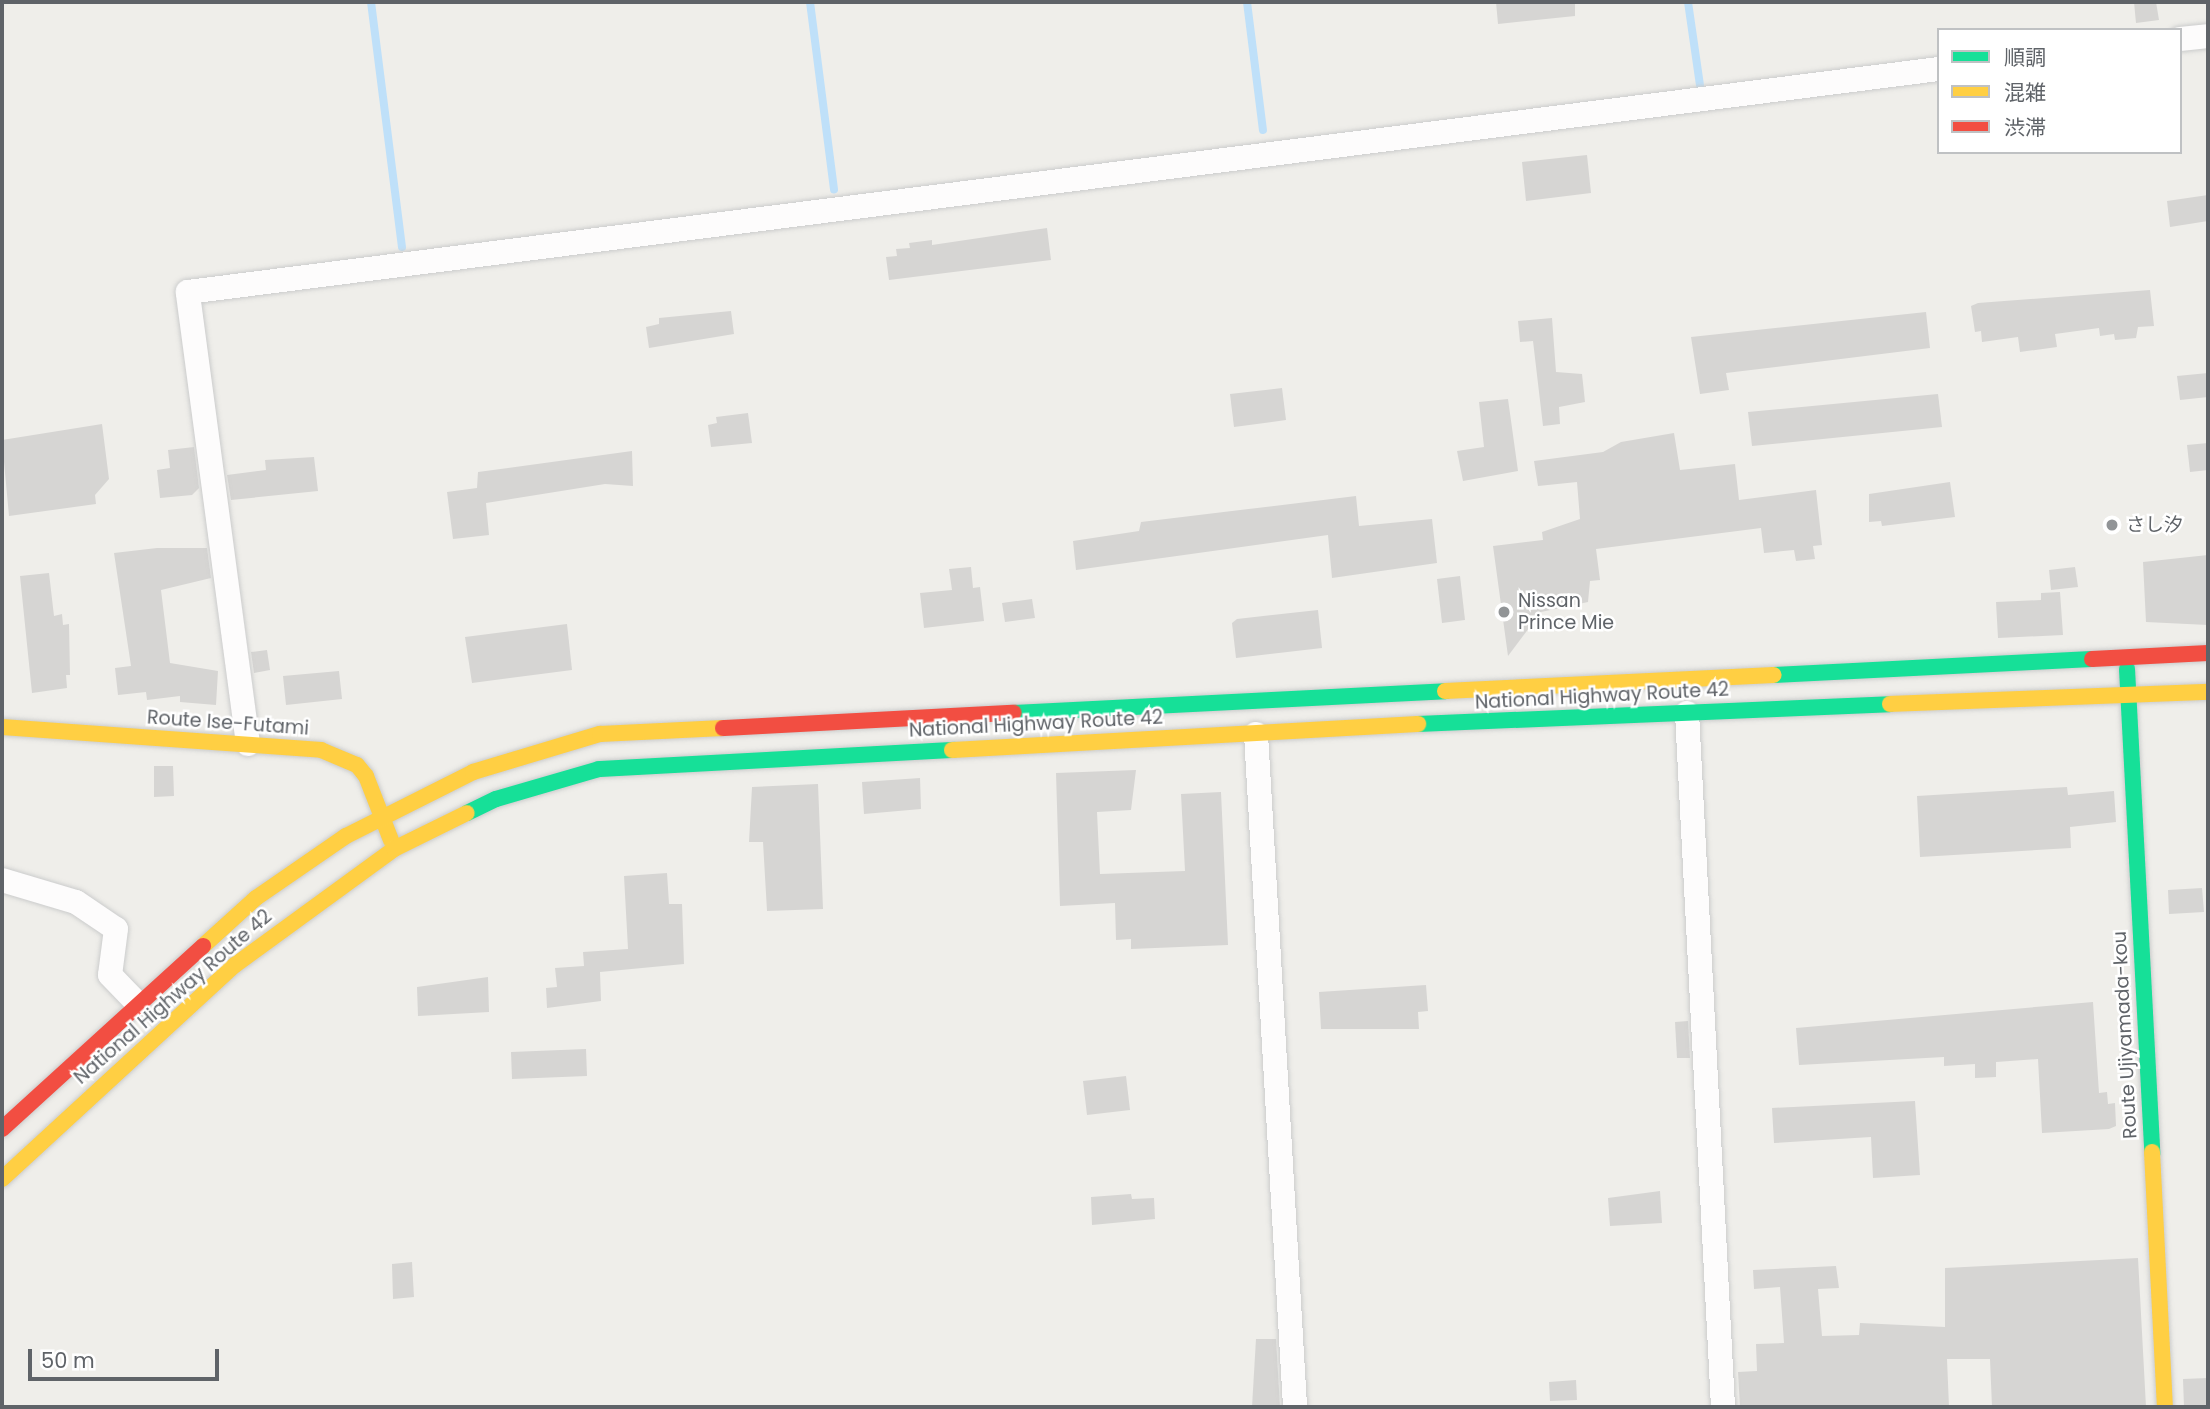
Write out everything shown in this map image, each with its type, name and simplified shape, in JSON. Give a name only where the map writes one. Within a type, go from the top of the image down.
[{"type":"main road","name":"National Highway Route 42","points":[[2,1129],[256,898],[346,836],[473,772],[557,743],[675,727],[2126,660],[2208,653]]},
{"type":"main road","name":"Route Ujiyamada-kou","points":[[2126,660],[2165,1407]]},
{"type":"main road","name":"National Highway Route 42","points":[[2,1179],[235,965],[394,849],[496,799],[600,769],[1687,713],[2208,692]]},
{"type":"main road","name":"Route Ise-Futami","points":[[2,727],[248,744],[342,757],[369,780],[386,817],[394,849]]},
{"type":"street","points":[[2182,39],[2208,36]]},
{"type":"street","points":[[248,744],[188,292],[1937,69]]},
{"type":"street","points":[[1687,713],[1723,1407]]},
{"type":"street","points":[[1256,734],[1295,1407]]},
{"type":"street","points":[[2,880],[76,902],[116,929],[110,975],[138,1004]]},
{"type":"building","points":[[1496,2],[1575,2],[1575,16],[1498,24]]},
{"type":"building","points":[[2134,2],[2156,2],[2159,20],[2136,23]]},
{"type":"building","points":[[1587,155],[1591,193],[1526,201],[1522,162]]},
{"type":"building","points":[[2208,195],[2208,221],[2170,227],[2167,201]]},
{"type":"building","points":[[1047,228],[1051,260],[889,280],[886,257],[897,256],[896,249],[910,248],[909,243],[932,240],[932,245]]},
{"type":"building","points":[[2150,290],[2154,326],[2138,327],[2136,338],[2115,340],[2114,334],[2100,336],[2099,328],[2055,334],[2057,347],[2020,352],[2018,337],[1982,342],[1981,331],[1975,332],[1971,306],[1978,303]]},
{"type":"building","points":[[731,311],[734,334],[649,348],[646,327],[659,324],[659,318]]},
{"type":"building","points":[[1926,312],[1930,348],[1726,373],[1729,390],[1700,394],[1691,337]]},
{"type":"building","points":[[1552,318],[1556,372],[1582,374],[1585,402],[1559,407],[1560,424],[1543,426],[1533,341],[1520,342],[1518,321]]},
{"type":"building","points":[[2208,373],[2208,397],[2180,400],[2177,376]]},
{"type":"building","points":[[1282,388],[1286,420],[1234,427],[1230,394]]},
{"type":"building","points":[[1938,394],[1942,427],[1752,446],[1748,412]]},
{"type":"building","points":[[1508,399],[1518,471],[1463,481],[1457,451],[1484,447],[1479,402]]},
{"type":"building","points":[[748,413],[752,443],[711,447],[708,425],[717,423],[716,417]]},
{"type":"building","points":[[102,424],[109,479],[95,495],[96,504],[9,516],[2,440]]},
{"type":"building","points":[[1674,433],[1680,470],[1735,464],[1739,500],[1816,490],[1822,545],[1813,546],[1815,559],[1796,561],[1794,550],[1764,553],[1761,528],[1596,549],[1600,580],[1590,581],[1588,602],[1541,612],[1508,656],[1493,546],[1543,540],[1542,532],[1580,519],[1577,482],[1538,486],[1534,461],[1603,452],[1621,442]]},
{"type":"building","points":[[2208,443],[2208,470],[2190,472],[2187,445]]},
{"type":"building","points":[[194,447],[199,488],[192,495],[160,498],[157,470],[170,468],[168,450]]},
{"type":"building","points":[[632,451],[633,486],[605,484],[486,503],[489,535],[453,539],[447,492],[477,488],[478,472]]},
{"type":"building","points":[[314,457],[318,491],[231,500],[227,475],[266,470],[265,460]]},
{"type":"building","points":[[1950,482],[1955,517],[1882,526],[1881,521],[1869,522],[1869,494]]},
{"type":"building","points":[[1356,496],[1359,526],[1432,519],[1437,563],[1332,578],[1328,535],[1076,570],[1073,541],[1139,531],[1141,522]]},
{"type":"building","points":[[157,548],[207,548],[211,578],[161,590],[170,663],[218,671],[216,705],[180,702],[180,696],[147,700],[146,692],[118,695],[115,668],[131,666],[114,553]]},
{"type":"building","points":[[2208,555],[2208,625],[2146,622],[2143,562]]},
{"type":"building","points":[[971,567],[973,588],[980,587],[984,621],[924,628],[920,593],[952,590],[949,569]]},
{"type":"building","points":[[2075,567],[2078,587],[2051,590],[2049,570]]},
{"type":"building","points":[[49,573],[54,616],[62,614],[63,625],[69,624],[70,675],[66,675],[67,688],[32,693],[20,576]]},
{"type":"building","points":[[1460,576],[1465,620],[1442,623],[1437,579]]},
{"type":"building","points":[[2060,592],[2063,635],[1998,638],[1996,602],[2041,600],[2041,593]]},
{"type":"building","points":[[1032,599],[1035,618],[1005,622],[1002,603]]},
{"type":"building","points":[[1318,610],[1322,648],[1236,658],[1232,623],[1237,619]]},
{"type":"building","points":[[567,624],[572,670],[472,683],[465,637]]},
{"type":"building","points":[[267,650],[270,670],[254,673],[251,652]]},
{"type":"building","points":[[339,671],[342,699],[286,705],[283,676]]},
{"type":"building","points":[[154,766],[173,766],[174,796],[154,797]]},
{"type":"building","points":[[1136,770],[1131,810],[1097,812],[1100,874],[1185,871],[1181,794],[1221,792],[1228,945],[1131,949],[1131,939],[1116,940],[1115,903],[1060,906],[1056,773]]},
{"type":"building","points":[[920,778],[921,809],[864,814],[862,782]]},
{"type":"building","points":[[818,784],[823,909],[767,911],[763,842],[749,842],[752,787]]},
{"type":"building","points":[[2067,787],[2068,795],[2114,791],[2116,822],[2070,827],[2071,848],[1920,857],[1917,796]]},
{"type":"building","points":[[667,873],[669,904],[682,904],[684,964],[600,972],[601,1001],[547,1008],[546,988],[557,987],[555,968],[584,966],[583,952],[628,949],[624,876]]},
{"type":"building","points":[[2202,888],[2204,912],[2169,914],[2168,890]]},
{"type":"building","points":[[488,977],[489,1012],[418,1016],[417,987]]},
{"type":"building","points":[[1426,985],[1428,1011],[1418,1012],[1419,1029],[1321,1029],[1319,992]]},
{"type":"building","points":[[2093,1002],[2099,1093],[2107,1092],[2108,1104],[2115,1103],[2116,1126],[2109,1129],[2042,1133],[2038,1059],[1996,1062],[1996,1077],[1975,1078],[1975,1064],[1944,1066],[1944,1057],[1799,1065],[1796,1028]]},
{"type":"building","points":[[1688,1021],[1690,1058],[1677,1058],[1675,1022]]},
{"type":"building","points":[[586,1049],[587,1076],[512,1079],[511,1052]]},
{"type":"building","points":[[1126,1076],[1130,1110],[1087,1115],[1083,1081]]},
{"type":"building","points":[[1915,1101],[1920,1175],[1873,1178],[1871,1137],[1774,1143],[1772,1108]]},
{"type":"building","points":[[1660,1191],[1662,1223],[1610,1226],[1608,1198]]},
{"type":"building","points":[[1131,1194],[1132,1199],[1154,1198],[1155,1219],[1092,1225],[1091,1197]]},
{"type":"building","points":[[2138,1258],[2146,1407],[1992,1407],[1990,1359],[1947,1359],[1949,1407],[1740,1407],[1738,1372],[1757,1371],[1756,1344],[1784,1343],[1780,1287],[1754,1289],[1753,1270],[1836,1266],[1839,1288],[1818,1289],[1822,1336],[1859,1335],[1860,1323],[1945,1327],[1945,1268]]},
{"type":"building","points":[[412,1262],[414,1297],[393,1299],[392,1264]]},
{"type":"building","points":[[1256,1339],[1276,1339],[1280,1407],[1252,1407]]},
{"type":"building","points":[[2208,1378],[2208,1407],[2184,1407],[2183,1379]]},
{"type":"building","points":[[1576,1380],[1577,1400],[1550,1401],[1549,1382]]},
{"type":"waterway","points":[[371,2],[402,247]]},
{"type":"waterway","points":[[810,2],[834,189]]},
{"type":"waterway","points":[[1247,2],[1263,130]]},
{"type":"waterway","points":[[1688,2],[1700,85]]},
{"type":"traffic: fast","points":[[1774,675],[2092,659]]},
{"type":"traffic: fast","points":[[2127,669],[2152,1152]]},
{"type":"traffic: fast","points":[[1014,713],[1445,691]]},
{"type":"traffic: fast","points":[[1418,724],[1890,704]]},
{"type":"traffic: fast","points":[[467,813],[496,799],[599,769],[952,750]]},
{"type":"traffic: slow","points":[[1445,691],[1774,675]]},
{"type":"traffic: slow","points":[[1890,704],[2208,692]]},
{"type":"traffic: slow","points":[[952,750],[1418,724]]},
{"type":"traffic: slow","points":[[2,727],[321,750],[357,765],[366,776],[391,840]]},
{"type":"traffic: slow","points":[[203,946],[256,898],[346,836],[473,772],[600,734],[723,728]]},
{"type":"traffic: slow","points":[[2,1179],[235,965],[394,849],[467,813]]},
{"type":"traffic: slow","points":[[2152,1152],[2165,1407]]},
{"type":"traffic: jam","points":[[2092,659],[2208,653]]},
{"type":"traffic: jam","points":[[723,728],[1014,713]]},
{"type":"traffic: jam","points":[[2,1129],[203,946]]},
{"type":"place","name":"さし汐","points":[[2112,525]]},
{"type":"place","name":"Nissan Prince Mie","points":[[1504,612]]}]
